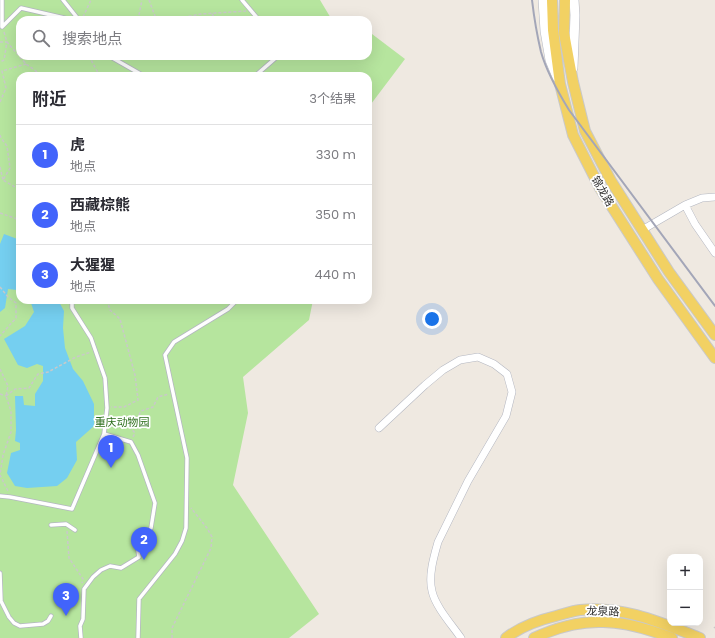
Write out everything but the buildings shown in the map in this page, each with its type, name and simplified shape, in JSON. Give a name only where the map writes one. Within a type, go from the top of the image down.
[{"type":"main road","name":"锦龙路","points":[[552,0],[553,30],[560,84],[573,135],[600,188],[658,279],[715,358]]},
{"type":"main road","name":"锦龙路","points":[[565,0],[564,33],[573,82],[585,131],[611,181],[642,230],[669,272],[715,335]]},
{"type":"main road","name":"龙泉路","points":[[506,638],[542,620],[580,610],[602,610],[624,612],[653,620],[700,638]]},
{"type":"main road","name":"龙泉路","points":[[534,638],[546,632],[582,623],[604,622],[644,629],[672,638]]},
{"type":"street","points":[[544,0],[545,31],[550,60],[560,84]]},
{"type":"street","points":[[573,82],[574,0]]},
{"type":"street","points":[[642,230],[685,205],[702,198],[715,197]]},
{"type":"street","points":[[685,205],[695,224],[715,253]]},
{"type":"street","points":[[379,428],[425,385],[443,370],[460,360],[478,357],[494,364],[507,374],[512,392],[506,416],[468,481],[438,542],[431,573],[434,599],[461,638]]},
{"type":"lane","points":[[2,0],[2,27]]},
{"type":"lane","points":[[63,0],[77,16]]},
{"type":"lane","points":[[242,0],[256,16]]},
{"type":"lane","points":[[2,27],[21,8],[56,16]]},
{"type":"lane","points":[[116,60],[137,72]]},
{"type":"lane","points":[[260,72],[273,60]]},
{"type":"lane","points":[[0,496],[10,496],[72,509],[104,434],[107,408],[105,378],[90,338],[72,308],[72,304]]},
{"type":"lane","points":[[138,638],[139,599],[175,554],[182,541],[186,528],[187,458],[165,355],[174,342],[228,309],[233,304]]},
{"type":"lane","points":[[81,638],[80,626],[83,618],[84,589],[93,577],[101,570],[110,566],[121,568],[139,557],[137,544],[150,528],[155,503],[138,455],[131,442],[104,434]]},
{"type":"lane","points":[[51,525],[66,524],[75,530]]},
{"type":"lane","points":[[0,573],[2,601],[9,617],[14,623],[20,626],[43,624],[48,621],[51,616]]},
{"type":"path","points":[[82,16],[91,0]]},
{"type":"path","points":[[139,16],[142,0]]},
{"type":"path","points":[[149,0],[155,16]]},
{"type":"path","points":[[190,16],[252,11]]},
{"type":"path","points":[[2,27],[7,42],[16,52]]},
{"type":"path","points":[[0,42],[7,42]]},
{"type":"path","points":[[0,62],[4,60],[7,42]]},
{"type":"path","points":[[23,60],[37,72]]},
{"type":"path","points":[[91,60],[98,72]]},
{"type":"path","points":[[0,102],[6,88],[2,71],[26,64]]},
{"type":"path","points":[[0,135],[7,146],[10,168],[3,180]]},
{"type":"path","points":[[0,167],[3,180],[16,188]]},
{"type":"path","points":[[0,213],[16,219]]},
{"type":"path","points":[[0,287],[16,304],[16,318],[0,336]]},
{"type":"path","points":[[107,408],[124,406],[138,400],[135,375],[120,319],[110,310],[108,304]]},
{"type":"path","points":[[6,396],[15,389],[29,388],[38,374],[48,372],[76,357],[95,350]]},
{"type":"path","points":[[0,369],[8,386],[6,396],[11,411],[11,432],[3,455],[0,476],[10,496]]},
{"type":"path","points":[[131,442],[135,433],[128,425],[138,417],[141,411],[153,407],[158,397],[173,392]]},
{"type":"path","points":[[0,394],[6,396]]},
{"type":"path","points":[[172,638],[172,628],[211,548],[212,537],[207,528],[186,502]]},
{"type":"path","points":[[66,524],[69,558],[83,579],[82,585]]},
{"type":"green space","name":"重庆动物园","points":[[0,0],[320,0],[330,16],[16,16],[16,60],[372,60],[372,34],[405,59],[372,103],[372,72],[16,72],[16,304],[312,304],[309,320],[243,377],[248,413],[233,485],[319,614],[289,638],[0,638]]},
{"type":"water","points":[[4,234],[16,238],[16,290],[8,289],[5,308],[0,312],[0,244]]},
{"type":"water","points":[[31,304],[60,304],[64,311],[63,328],[65,348],[73,369],[83,381],[94,404],[94,426],[76,442],[77,460],[67,478],[57,486],[27,488],[15,486],[7,473],[11,453],[20,450],[20,443],[15,441],[15,396],[23,396],[24,405],[35,406],[35,394],[43,381],[43,366],[37,364],[27,368],[18,365],[4,339],[25,326],[34,312]]},
{"type":"railway","points":[[532,0],[543,60],[553,82],[569,110],[715,306]]},
{"type":"place","name":"虎","points":[[111,468]]},
{"type":"place","name":"西藏棕熊","points":[[144,560]]},
{"type":"place","name":"大猩猩","points":[[66,616]]}]
